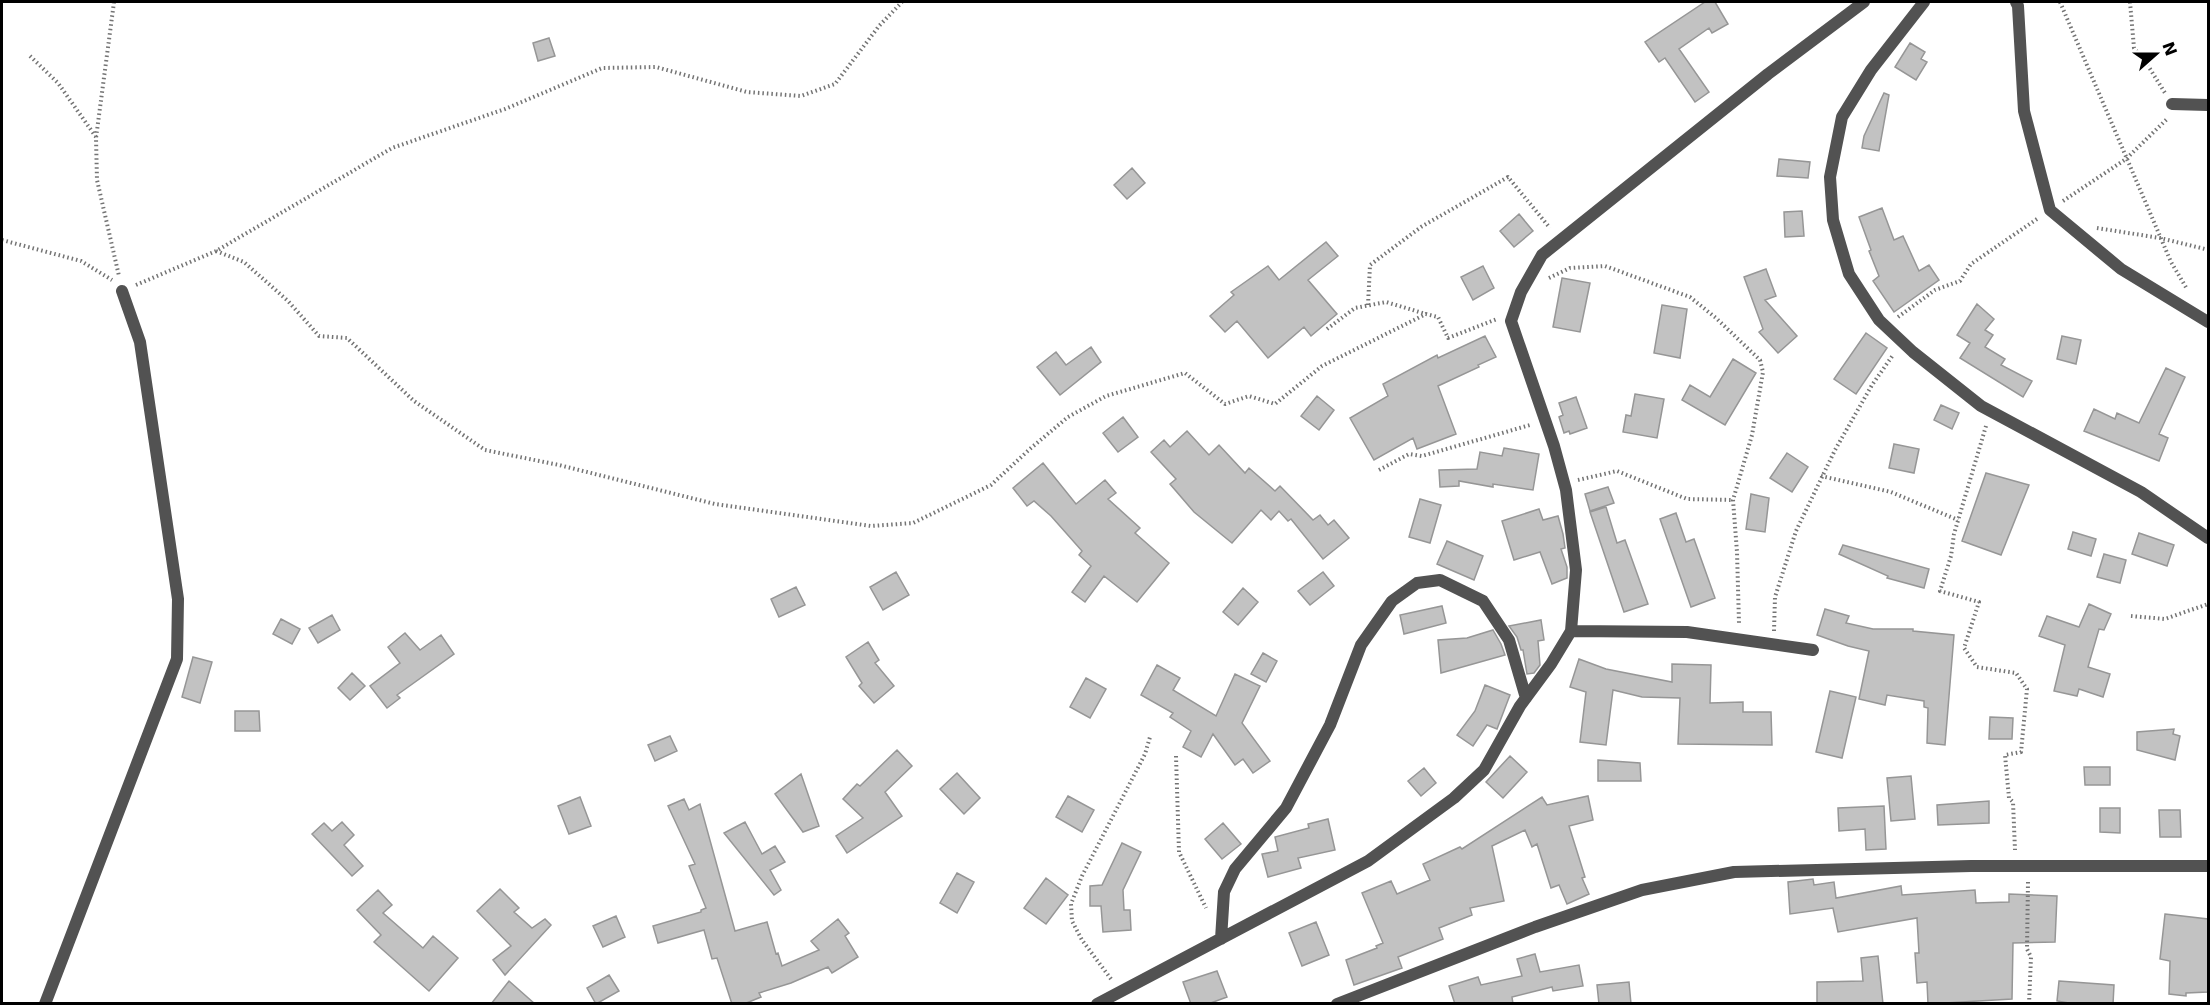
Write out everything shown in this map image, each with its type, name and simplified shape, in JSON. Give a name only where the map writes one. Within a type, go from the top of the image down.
[{"type":"street","points":[[1097,1004],[1368,861],[1454,798],[1484,770],[1526,698],[1571,631],[1576,570],[1564,483],[1511,321],[1521,292],[1542,255],[1768,74],[1864,2]]},
{"type":"street","points":[[1924,2],[1871,70],[1842,117],[1830,177],[1833,220],[1850,274],[1879,320],[1902,342],[1981,406],[2141,492],[2208,538]]},
{"type":"street","points":[[2016,2],[2024,111],[2050,210],[2121,269],[2208,322]]},
{"type":"street","points":[[2172,104],[2208,105]]},
{"type":"street","points":[[45,1004],[177,659],[178,599],[140,342],[122,291]]},
{"type":"street","points":[[1221,939],[1224,892],[1235,869],[1286,808],[1330,725],[1361,645],[1392,601],[1417,583],[1440,580],[1483,601],[1509,640],[1526,698]]},
{"type":"street","points":[[1571,631],[1687,632],[1813,651]]},
{"type":"street","points":[[1337,1004],[1536,927],[1642,890],[1734,872],[2022,866],[2208,867]]},
{"type":"path","points":[[114,2],[96,138],[97,180],[122,291]]},
{"type":"path","points":[[122,291],[216,251],[392,148],[505,109],[602,68],[656,67],[747,92],[801,96],[835,84],[879,26],[902,2]]},
{"type":"path","points":[[2060,2],[2160,238],[2188,291]]},
{"type":"path","points":[[30,56],[58,82],[96,138]]},
{"type":"path","points":[[1368,305],[1370,266],[1421,227],[1508,177],[1560,240]]},
{"type":"path","points":[[2093,227],[2160,238],[2205,249]]},
{"type":"path","points":[[2,240],[81,261],[116,282],[122,291]]},
{"type":"path","points":[[216,251],[244,262],[288,301],[319,336],[347,338],[414,401],[484,450],[559,465],[715,504],[871,526],[913,523],[991,485],[1068,417],[1106,396],[1185,373],[1225,404],[1249,396],[1275,404],[1322,366],[1426,314]]},
{"type":"path","points":[[1521,292],[1570,268],[1605,266],[1690,297],[1760,360],[1763,372],[1752,435],[1733,500],[1739,639]]},
{"type":"path","points":[[1327,329],[1355,308],[1386,302],[1438,317],[1448,338],[1502,317],[1511,321]]},
{"type":"path","points":[[1774,644],[1775,597],[1796,531],[1821,476],[1872,386],[1902,342]]},
{"type":"path","points":[[1990,411],[1940,591],[1978,602],[1964,648],[1977,667],[2016,673],[2027,689],[2021,752],[2006,755],[2009,798],[2013,802],[2022,866],[2027,949],[2031,957],[2029,1004]]},
{"type":"path","points":[[1379,470],[1409,454],[1422,456],[1545,421]]},
{"type":"path","points":[[1564,483],[1617,471],[1687,499],[1733,500]]},
{"type":"path","points":[[1821,476],[1891,492],[1958,520]]},
{"type":"path","points":[[2131,616],[2165,619],[2208,604]]},
{"type":"path","points":[[1121,991],[1082,940],[1072,921],[1071,904],[1082,876],[1145,754],[1150,737]]},
{"type":"path","points":[[1176,756],[1179,852],[1207,910]]},
{"type":"building","points":[[1705,2],[1715,2],[1728,24],[1712,33],[1709,28],[1679,49],[1709,92],[1695,102],[1665,58],[1659,62],[1645,42]]},
{"type":"building","points":[[549,38],[555,56],[538,61],[533,43]]},
{"type":"building","points":[[1910,43],[1925,52],[1921,59],[1927,62],[1916,80],[1895,67]]},
{"type":"building","points":[[1884,93],[1889,95],[1879,151],[1862,148],[1864,136]]},
{"type":"building","points":[[1779,159],[1810,162],[1808,178],[1777,176]]},
{"type":"building","points":[[1132,168],[1145,183],[1127,199],[1114,185]]},
{"type":"building","points":[[1882,208],[1894,240],[1903,236],[1919,271],[1929,265],[1939,280],[1894,312],[1873,281],[1879,276],[1859,217]]},
{"type":"building","points":[[1802,211],[1804,236],[1785,237],[1784,212]]},
{"type":"building","points":[[1519,214],[1533,231],[1514,247],[1500,231]]},
{"type":"building","points":[[1326,242],[1338,256],[1308,280],[1337,314],[1311,336],[1304,327],[1268,358],[1237,321],[1225,332],[1210,316],[1234,295],[1231,292],[1268,266],[1279,280]]},
{"type":"building","points":[[1483,266],[1494,288],[1473,300],[1461,277]]},
{"type":"building","points":[[1766,269],[1776,296],[1765,300],[1797,336],[1778,353],[1759,332],[1763,329],[1744,277]]},
{"type":"building","points":[[1562,278],[1590,283],[1580,332],[1553,327]]},
{"type":"building","points":[[1977,304],[1994,319],[1985,330],[1993,335],[1985,347],[2005,359],[2001,365],[2032,381],[2023,397],[1960,358],[1970,343],[1957,335]]},
{"type":"building","points":[[1662,305],[1687,309],[1680,358],[1654,353]]},
{"type":"building","points":[[1866,333],[1887,348],[1856,394],[1834,379]]},
{"type":"building","points":[[1485,336],[1496,357],[1438,386],[1456,434],[1417,449],[1413,438],[1374,460],[1350,418],[1388,396],[1383,384],[1437,355],[1438,358]]},
{"type":"building","points":[[2062,336],[2081,340],[2076,364],[2057,359]]},
{"type":"building","points":[[1091,347],[1101,362],[1060,395],[1037,367],[1056,352],[1066,365]]},
{"type":"building","points":[[1733,359],[1756,373],[1725,425],[1682,400],[1690,385],[1710,397]]},
{"type":"building","points":[[2166,368],[2185,377],[2159,434],[2168,438],[2159,461],[2084,431],[2094,409],[2115,419],[2117,413],[2139,423]]},
{"type":"building","points":[[1635,394],[1664,399],[1657,438],[1623,432],[1626,415],[1631,416]]},
{"type":"building","points":[[1317,396],[1334,410],[1319,430],[1301,416]]},
{"type":"building","points":[[1576,397],[1587,428],[1570,434],[1569,431],[1564,433],[1559,417],[1563,415],[1559,403]]},
{"type":"building","points":[[1941,405],[1959,413],[1952,429],[1934,420]]},
{"type":"building","points":[[1123,417],[1138,437],[1118,452],[1103,433]]},
{"type":"building","points":[[1187,431],[1209,455],[1219,445],[1245,473],[1249,468],[1275,491],[1280,486],[1313,520],[1320,515],[1328,525],[1334,520],[1349,538],[1323,559],[1291,519],[1288,521],[1279,511],[1271,520],[1261,510],[1232,543],[1194,512],[1170,484],[1176,479],[1151,452],[1164,440],[1170,447]]},
{"type":"building","points":[[1894,444],[1919,449],[1914,473],[1889,468]]},
{"type":"building","points":[[1504,448],[1539,454],[1533,490],[1493,484],[1493,487],[1459,481],[1459,486],[1440,487],[1439,470],[1477,469],[1480,452],[1502,456]]},
{"type":"building","points":[[1787,453],[1808,467],[1792,492],[1770,478]]},
{"type":"building","points":[[1043,463],[1076,504],[1105,480],[1116,493],[1108,499],[1140,528],[1135,533],[1169,563],[1137,602],[1104,576],[1085,602],[1072,592],[1091,566],[1079,555],[1082,551],[1051,516],[1034,501],[1027,506],[1013,488]]},
{"type":"building","points":[[1986,473],[2029,485],[2001,555],[1962,541]]},
{"type":"building","points":[[1608,487],[1614,503],[1590,511],[1585,494]]},
{"type":"building","points":[[1751,494],[1769,498],[1765,532],[1746,529]]},
{"type":"building","points":[[1420,499],[1441,505],[1430,543],[1409,537]]},
{"type":"building","points":[[1606,507],[1617,543],[1625,540],[1648,604],[1624,612],[1590,512]]},
{"type":"building","points":[[1539,509],[1543,520],[1558,516],[1563,534],[1565,548],[1561,549],[1567,567],[1567,578],[1552,584],[1540,552],[1514,560],[1502,521]]},
{"type":"building","points":[[1676,513],[1686,542],[1694,539],[1715,598],[1691,607],[1660,519]]},
{"type":"building","points":[[2073,532],[2096,539],[2091,556],[2068,549]]},
{"type":"building","points":[[2139,533],[2174,545],[2167,566],[2132,554]]},
{"type":"building","points":[[1447,541],[1483,556],[1474,580],[1437,564]]},
{"type":"building","points":[[1843,545],[1929,569],[1924,588],[1887,578],[1888,576],[1839,554]]},
{"type":"building","points":[[2104,554],[2126,560],[2120,583],[2097,577]]},
{"type":"building","points":[[896,572],[909,595],[883,610],[870,587]]},
{"type":"building","points":[[1323,572],[1334,586],[1310,605],[1298,591]]},
{"type":"building","points":[[796,587],[805,605],[779,617],[771,599]]},
{"type":"building","points":[[1243,588],[1258,602],[1238,625],[1223,612]]},
{"type":"building","points":[[2089,604],[2111,614],[2104,630],[2099,629],[2088,667],[2110,674],[2103,697],[2079,689],[2077,696],[2054,691],[2065,645],[2039,636],[2047,616],[2079,627]]},
{"type":"building","points":[[1442,606],[1446,623],[1404,634],[1400,615]]},
{"type":"building","points":[[1825,609],[1849,616],[1846,623],[1873,629],[1913,629],[1913,631],[1954,635],[1945,745],[1927,743],[1928,708],[1924,707],[1924,701],[1887,695],[1885,705],[1859,699],[1869,651],[1817,635]]},
{"type":"building","points":[[332,615],[340,630],[318,643],[309,628]]},
{"type":"building","points":[[281,619],[300,629],[292,644],[273,634]]},
{"type":"building","points":[[1541,620],[1544,640],[1538,641],[1540,665],[1534,673],[1527,674],[1523,650],[1509,626]]},
{"type":"building","points":[[1493,630],[1505,655],[1441,673],[1438,640],[1467,638]]},
{"type":"building","points":[[405,633],[420,650],[441,635],[454,654],[397,695],[400,698],[387,708],[370,686],[400,663],[388,647]]},
{"type":"building","points":[[868,642],[879,660],[875,663],[894,686],[874,703],[859,686],[862,683],[846,657]]},
{"type":"building","points":[[1263,653],[1277,661],[1266,682],[1251,674]]},
{"type":"building","points":[[193,657],[212,662],[200,703],[182,697]]},
{"type":"building","points":[[1579,659],[1606,669],[1672,682],[1672,664],[1711,665],[1710,703],[1743,702],[1743,712],[1771,712],[1772,745],[1678,744],[1680,698],[1642,697],[1613,690],[1606,745],[1580,742],[1586,692],[1570,687]]},
{"type":"building","points":[[1157,665],[1180,678],[1173,690],[1216,716],[1235,674],[1260,686],[1242,723],[1270,761],[1253,773],[1243,759],[1235,765],[1213,734],[1201,757],[1183,747],[1191,731],[1170,717],[1173,713],[1141,695]]},
{"type":"building","points":[[352,673],[365,686],[350,700],[338,688]]},
{"type":"building","points":[[1086,678],[1106,689],[1090,718],[1070,707]]},
{"type":"building","points":[[1485,685],[1510,695],[1497,729],[1487,725],[1473,746],[1457,735],[1475,711]]},
{"type":"building","points":[[1830,691],[1856,697],[1842,758],[1816,752]]},
{"type":"building","points":[[235,711],[259,711],[260,731],[235,731]]},
{"type":"building","points":[[1990,717],[2013,718],[2012,739],[1989,739]]},
{"type":"building","points":[[2174,729],[2173,734],[2180,736],[2175,760],[2137,750],[2137,732]]},
{"type":"building","points":[[670,736],[677,751],[655,761],[648,745]]},
{"type":"building","points":[[897,750],[912,766],[885,792],[902,816],[847,853],[836,836],[863,818],[843,799]]},
{"type":"building","points":[[1510,756],[1527,772],[1503,798],[1486,782]]},
{"type":"building","points":[[1598,760],[1640,763],[1641,781],[1598,781]]},
{"type":"building","points":[[2084,767],[2110,767],[2110,785],[2085,785]]},
{"type":"building","points":[[1424,768],[1436,783],[1421,796],[1408,781]]},
{"type":"building","points":[[957,773],[980,798],[964,814],[940,789]]},
{"type":"building","points":[[801,774],[819,826],[803,832],[775,794]]},
{"type":"building","points":[[1911,776],[1915,819],[1891,821],[1887,778]]},
{"type":"building","points":[[1068,796],[1094,810],[1082,832],[1056,817]]},
{"type":"building","points":[[1588,796],[1593,820],[1569,826],[1585,877],[1582,878],[1589,894],[1567,904],[1559,885],[1551,888],[1537,844],[1532,847],[1525,830],[1492,846],[1504,901],[1470,908],[1472,915],[1439,928],[1443,939],[1398,957],[1402,968],[1354,985],[1346,960],[1377,948],[1376,946],[1383,943],[1362,893],[1391,881],[1397,894],[1430,880],[1423,864],[1460,847],[1462,849],[1542,797],[1547,805]]},
{"type":"building","points":[[580,797],[591,826],[569,834],[558,806]]},
{"type":"building","points":[[684,799],[689,810],[700,804],[735,931],[767,922],[776,954],[778,953],[782,966],[819,950],[811,941],[838,919],[849,933],[845,936],[858,957],[832,973],[828,967],[791,983],[759,993],[761,997],[744,1004],[732,1004],[717,958],[712,959],[704,930],[658,943],[653,926],[701,912],[706,908],[689,866],[695,864],[668,806]]},
{"type":"building","points":[[1989,801],[1989,823],[1938,825],[1937,805]]},
{"type":"building","points":[[1884,806],[1886,849],[1866,850],[1865,829],[1839,831],[1838,808]]},
{"type":"building","points":[[2100,808],[2120,808],[2120,833],[2100,832]]},
{"type":"building","points":[[2159,810],[2180,810],[2181,837],[2160,837]]},
{"type":"building","points":[[1328,819],[1335,850],[1298,858],[1301,868],[1268,877],[1262,854],[1278,851],[1275,837],[1309,828],[1308,824]]},
{"type":"building","points":[[342,822],[354,835],[344,845],[363,866],[352,876],[312,834],[324,823],[332,831]]},
{"type":"building","points":[[745,822],[762,854],[775,846],[785,862],[770,870],[781,890],[774,895],[724,833]]},
{"type":"building","points":[[1223,823],[1241,844],[1222,859],[1205,839]]},
{"type":"building","points":[[1122,843],[1141,852],[1123,890],[1124,910],[1130,910],[1131,930],[1103,932],[1101,906],[1090,906],[1090,886],[1102,885]]},
{"type":"building","points":[[957,873],[974,882],[957,913],[940,903]]},
{"type":"building","points":[[1046,878],[1068,895],[1046,924],[1024,908]]},
{"type":"building","points":[[1813,879],[1814,885],[1834,882],[1836,898],[1901,886],[1902,895],[1975,890],[1976,903],[2009,902],[2009,894],[2057,896],[2055,942],[2013,943],[2012,999],[1928,1004],[1927,982],[1917,983],[1915,953],[1919,953],[1917,918],[1838,932],[1833,908],[1790,914],[1788,882]]},
{"type":"building","points":[[500,889],[519,908],[514,912],[532,928],[545,919],[551,925],[505,975],[493,960],[511,946],[477,911]]},
{"type":"building","points":[[378,890],[392,905],[383,913],[423,948],[433,936],[458,958],[429,991],[374,942],[381,935],[357,910]]},
{"type":"building","points":[[2165,914],[2208,919],[2208,992],[2186,993],[2186,996],[2169,994],[2170,961],[2160,959]]},
{"type":"building","points":[[616,916],[625,937],[603,947],[593,926]]},
{"type":"building","points":[[1316,922],[1329,955],[1302,966],[1289,933]]},
{"type":"building","points":[[1535,954],[1540,972],[1579,965],[1583,986],[1553,991],[1552,987],[1512,997],[1513,1004],[1455,1004],[1449,986],[1478,977],[1481,985],[1522,976],[1517,959]]},
{"type":"building","points":[[1878,956],[1883,1004],[1817,1004],[1817,982],[1863,981],[1861,958]]},
{"type":"building","points":[[1217,971],[1227,997],[1208,1004],[1191,1004],[1183,982]]},
{"type":"building","points":[[609,975],[619,991],[596,1004],[587,988]]},
{"type":"building","points":[[509,981],[535,1004],[491,1004]]},
{"type":"building","points":[[2059,981],[2114,985],[2113,1004],[2075,1004],[2057,1001]]},
{"type":"building","points":[[1629,982],[1631,1004],[1599,1004],[1597,985]]}]
